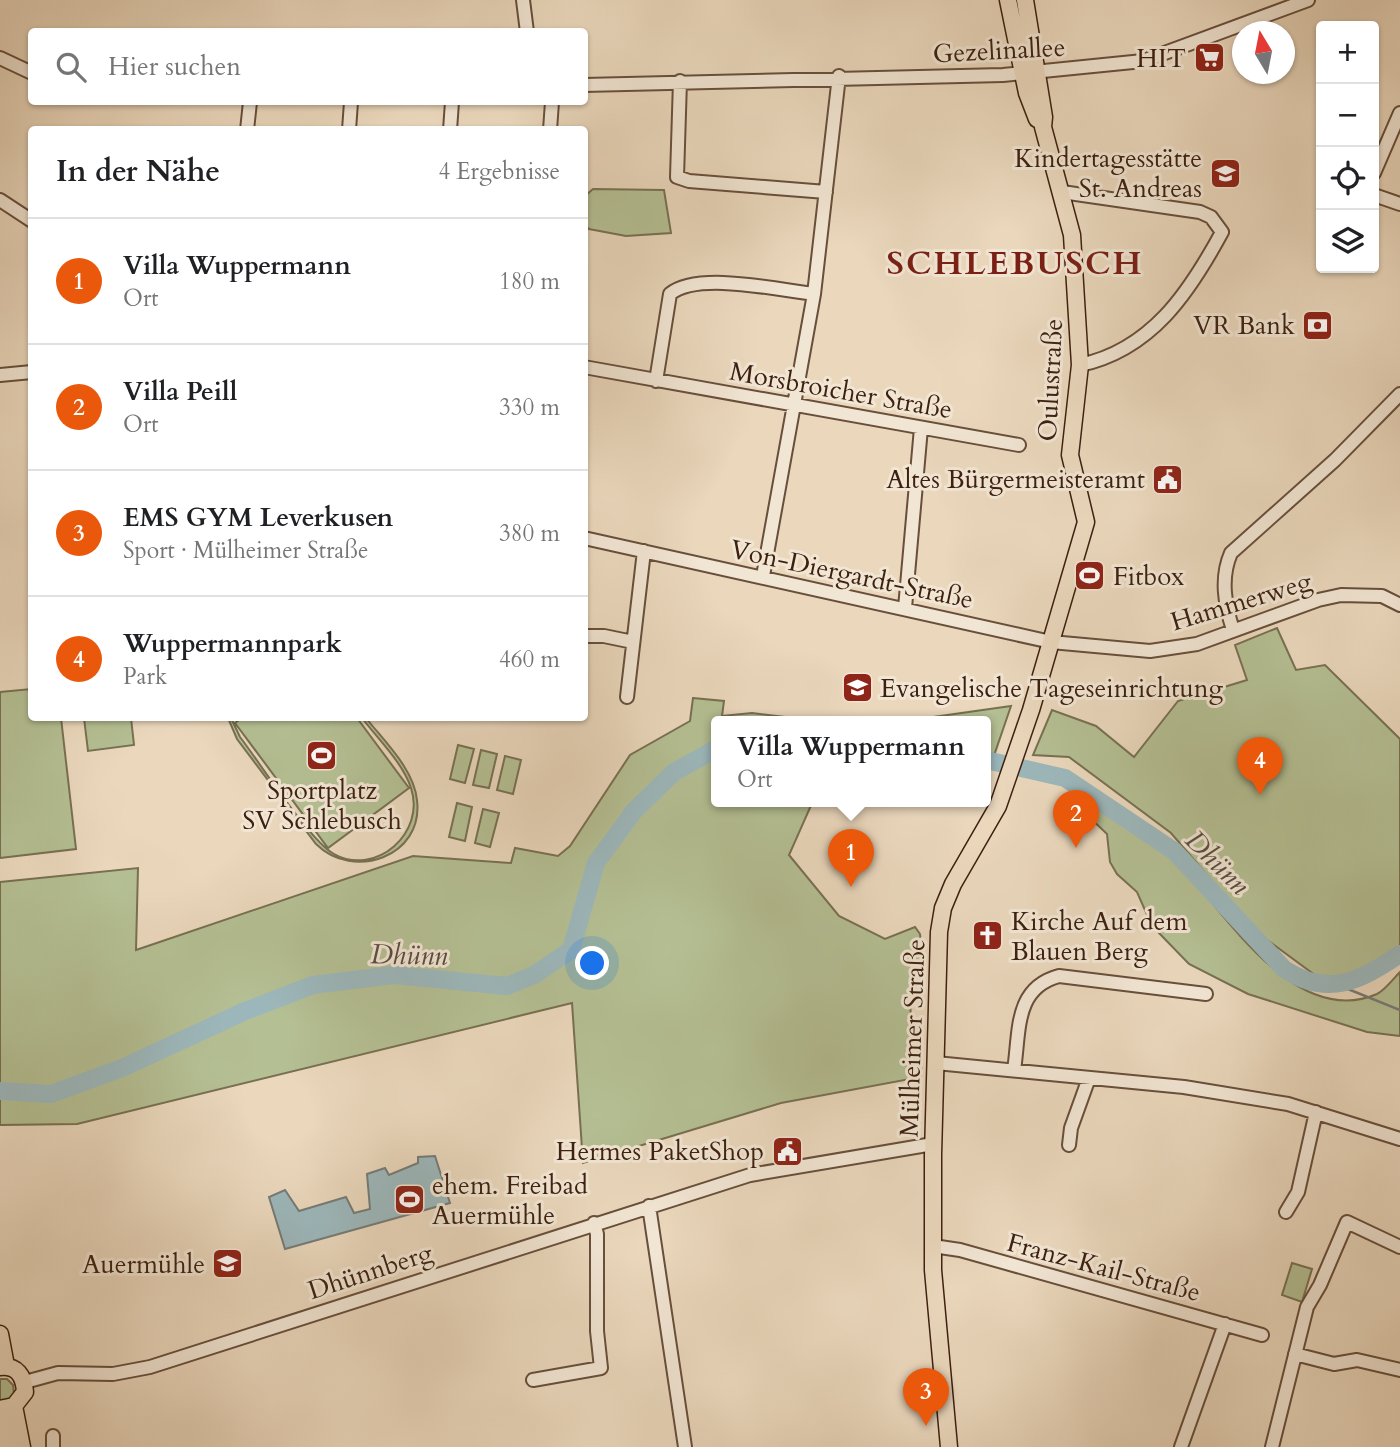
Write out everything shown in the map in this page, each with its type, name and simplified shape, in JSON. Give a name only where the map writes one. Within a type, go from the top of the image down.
[{"type":"main road","name":"Oulustraße","points":[[1008,0],[1072,235],[1080,365],[1070,455],[1085,513]]},
{"type":"main road","name":"Oulustraße","points":[[1025,0],[1030,73]]},
{"type":"main road","name":"Mülheimer Straße","points":[[949,1447],[934,1297],[933,1246],[938,952],[943,908],[998,806],[1031,710],[1080,548],[1085,513]]},
{"type":"main road","points":[[0,1334],[3,1366],[14,1369],[25,1382],[21,1400],[5,1408]]},
{"type":"main road","name":"Mülheimer Straße","points":[[945,1386],[959,1447]]},
{"type":"main road","points":[[5,1408],[8,1447]]},
{"type":"main road","points":[[5,1408],[22,1447]]},
{"type":"street","points":[[523,0],[526,28]]},
{"type":"street","name":"Gezelinallee","points":[[588,85],[839,76],[1030,73],[1143,61],[1308,0]]},
{"type":"street","points":[[0,58],[28,71]]},
{"type":"street","points":[[763,576],[814,294],[839,76]]},
{"type":"street","points":[[680,81],[677,177],[689,181],[826,192]]},
{"type":"street","points":[[247,126],[250,105]]},
{"type":"street","points":[[349,126],[351,105]]},
{"type":"street","points":[[450,126],[452,105]]},
{"type":"street","points":[[550,126],[552,105]]},
{"type":"street","points":[[1379,161],[1400,113]]},
{"type":"street","points":[[1062,192],[1200,212],[1211,217],[1222,232],[1153,331],[1108,359],[1080,365]]},
{"type":"street","points":[[1379,197],[1400,204]]},
{"type":"street","points":[[0,200],[28,218]]},
{"type":"street","points":[[656,380],[670,294],[677,288],[699,282],[814,294]]},
{"type":"street","name":"Morsbroicher Straße","points":[[588,368],[1019,445]]},
{"type":"street","points":[[0,375],[28,372]]},
{"type":"street","points":[[1233,630],[1225,592],[1224,567],[1231,553],[1335,460],[1400,394]]},
{"type":"street","points":[[905,608],[921,428]]},
{"type":"street","name":"Von-Diergardt-Straße","points":[[588,539],[1051,642]]},
{"type":"street","points":[[626,697],[644,551]]},
{"type":"street","name":"Hammerweg","points":[[1051,642],[1150,651],[1197,644],[1341,595],[1382,596],[1400,605]]},
{"type":"street","points":[[588,636],[604,636],[633,642]]},
{"type":"street","points":[[1014,1070],[1025,1000],[1041,981],[1059,976],[1206,994]]},
{"type":"street","points":[[936,1063],[1184,1087],[1288,1104],[1400,1139]]},
{"type":"street","points":[[1069,1145],[1071,1128],[1089,1079]]},
{"type":"street","points":[[1286,1212],[1298,1192],[1316,1112]]},
{"type":"street","name":"Dhünnberg","points":[[25,1382],[58,1373],[113,1374],[150,1367],[594,1223],[769,1170],[933,1144]]},
{"type":"street","points":[[649,1206],[685,1447]]},
{"type":"street","points":[[1272,1447],[1307,1307],[1320,1285],[1347,1222],[1400,1247]]},
{"type":"street","points":[[533,1380],[601,1367],[597,1331],[597,1234],[594,1223]]},
{"type":"street","name":"Franz-Kail-Straße","points":[[933,1246],[960,1250],[1262,1335]]},
{"type":"street","points":[[1181,1447],[1226,1324]]},
{"type":"street","points":[[1295,1354],[1334,1364],[1357,1360],[1400,1370]]},
{"type":"green space","points":[[593,189],[664,190],[671,233],[626,236],[589,229],[588,193]]},
{"type":"green space","points":[[1277,628],[1296,670],[1325,665],[1400,739],[1400,951],[1386,968],[1323,981],[1255,931],[1171,833],[1069,757],[1033,755],[1052,710],[1096,726],[1134,757],[1178,701],[1247,680],[1235,645]]},
{"type":"green space","points":[[28,689],[28,721],[61,721],[76,849],[0,858],[0,692]]},
{"type":"green space","points":[[693,698],[724,701],[722,716],[711,716],[711,807],[810,807],[789,855],[839,916],[885,939],[915,927],[920,934],[923,961],[910,992],[911,1024],[922,1039],[921,1077],[781,1103],[583,1163],[572,1003],[77,1124],[0,1125],[0,882],[138,868],[136,950],[413,856],[511,863],[515,848],[558,856],[570,846],[630,755],[690,721]]},
{"type":"green space","points":[[1011,706],[991,764],[991,716],[940,716]]},
{"type":"green space","points":[[752,713],[777,716],[722,716]]},
{"type":"green space","points":[[84,721],[131,721],[134,745],[88,751]]},
{"type":"green space","points":[[229,721],[232,721],[240,737],[285,800],[324,846],[334,854],[350,860],[366,860],[381,855],[404,835],[411,821],[414,805],[411,788],[402,769],[365,721],[368,721],[404,766],[415,789],[416,820],[409,836],[398,849],[383,857],[366,861],[348,861],[331,855],[316,844],[237,739]]},
{"type":"green space","name":"Sportplatz SV Schlebusch","points":[[359,721],[409,788],[328,848],[235,723]]},
{"type":"green space","points":[[458,745],[474,749],[465,783],[450,779]]},
{"type":"green space","points":[[481,750],[497,754],[489,788],[473,785]]},
{"type":"green space","points":[[505,756],[521,760],[513,794],[497,790]]},
{"type":"green space","points":[[1074,781],[1156,839],[1253,950],[1282,975],[1312,993],[1344,1001],[1377,994],[1400,972],[1400,1036],[1367,1032],[1248,994],[1189,964],[1159,933],[1148,917],[1137,892],[1117,874],[1110,862],[1107,834],[1084,812],[1068,788]]},
{"type":"green space","points":[[457,803],[472,807],[465,841],[449,837]]},
{"type":"green space","points":[[483,809],[499,813],[490,847],[475,843]]},
{"type":"green space","points":[[1292,1263],[1312,1269],[1302,1302],[1282,1295]]},
{"type":"green space","points":[[0,1379],[7,1379],[13,1385],[14,1394],[9,1400],[0,1402]]},
{"type":"water","name":"ehem. Freibad Auermühle","points":[[435,1156],[450,1203],[285,1249],[269,1197],[285,1190],[299,1211],[346,1197],[354,1213],[370,1209],[367,1174],[385,1168],[389,1175],[418,1163],[418,1157]]},
{"type":"waterway","name":"Dhünn","points":[[0,1091],[51,1094],[122,1068],[245,1011],[313,985],[394,975],[507,986],[534,975],[571,950],[596,863],[634,811],[674,772],[711,752]]},
{"type":"waterway","name":"Dhünn","points":[[991,761],[1065,778],[1174,851],[1284,969],[1300,978],[1315,983],[1344,982],[1371,972],[1400,954]]},
{"type":"waterway","points":[[1338,985],[1400,1010]]},
{"type":"place","name":"HIT","points":[[1209,58]]},
{"type":"place","name":"Kindertagesstätte St. Andreas","points":[[1225,173]]},
{"type":"place","name":"VR Bank","points":[[1318,325]]},
{"type":"place","name":"Altes Bürgermeisteramt","points":[[1168,479]]},
{"type":"place","name":"Fitbox","points":[[1090,576]]},
{"type":"place","name":"Evangelische Tageseinrichtung","points":[[857,688]]},
{"type":"place","name":"Sportplatz SV Schlebusch","points":[[322,755]]},
{"type":"place","name":"Wuppermannpark","points":[[1260,795]]},
{"type":"place","name":"Villa Peill","points":[[1076,848]]},
{"type":"place","name":"Villa Wuppermann","points":[[851,887]]},
{"type":"place","name":"Kirche Auf dem Blauen Berg","points":[[988,936]]},
{"type":"place","name":"Hermes PaketShop","points":[[787,1151]]},
{"type":"place","name":"ehem. Freibad Auermühle","points":[[409,1200]]},
{"type":"place","name":"Auermühle","points":[[228,1264]]},
{"type":"place","name":"EMS GYM Leverkusen","points":[[926,1426]]},
{"type":"district","name":"SCHLEBUSCH","points":[[1015,262]]}]
